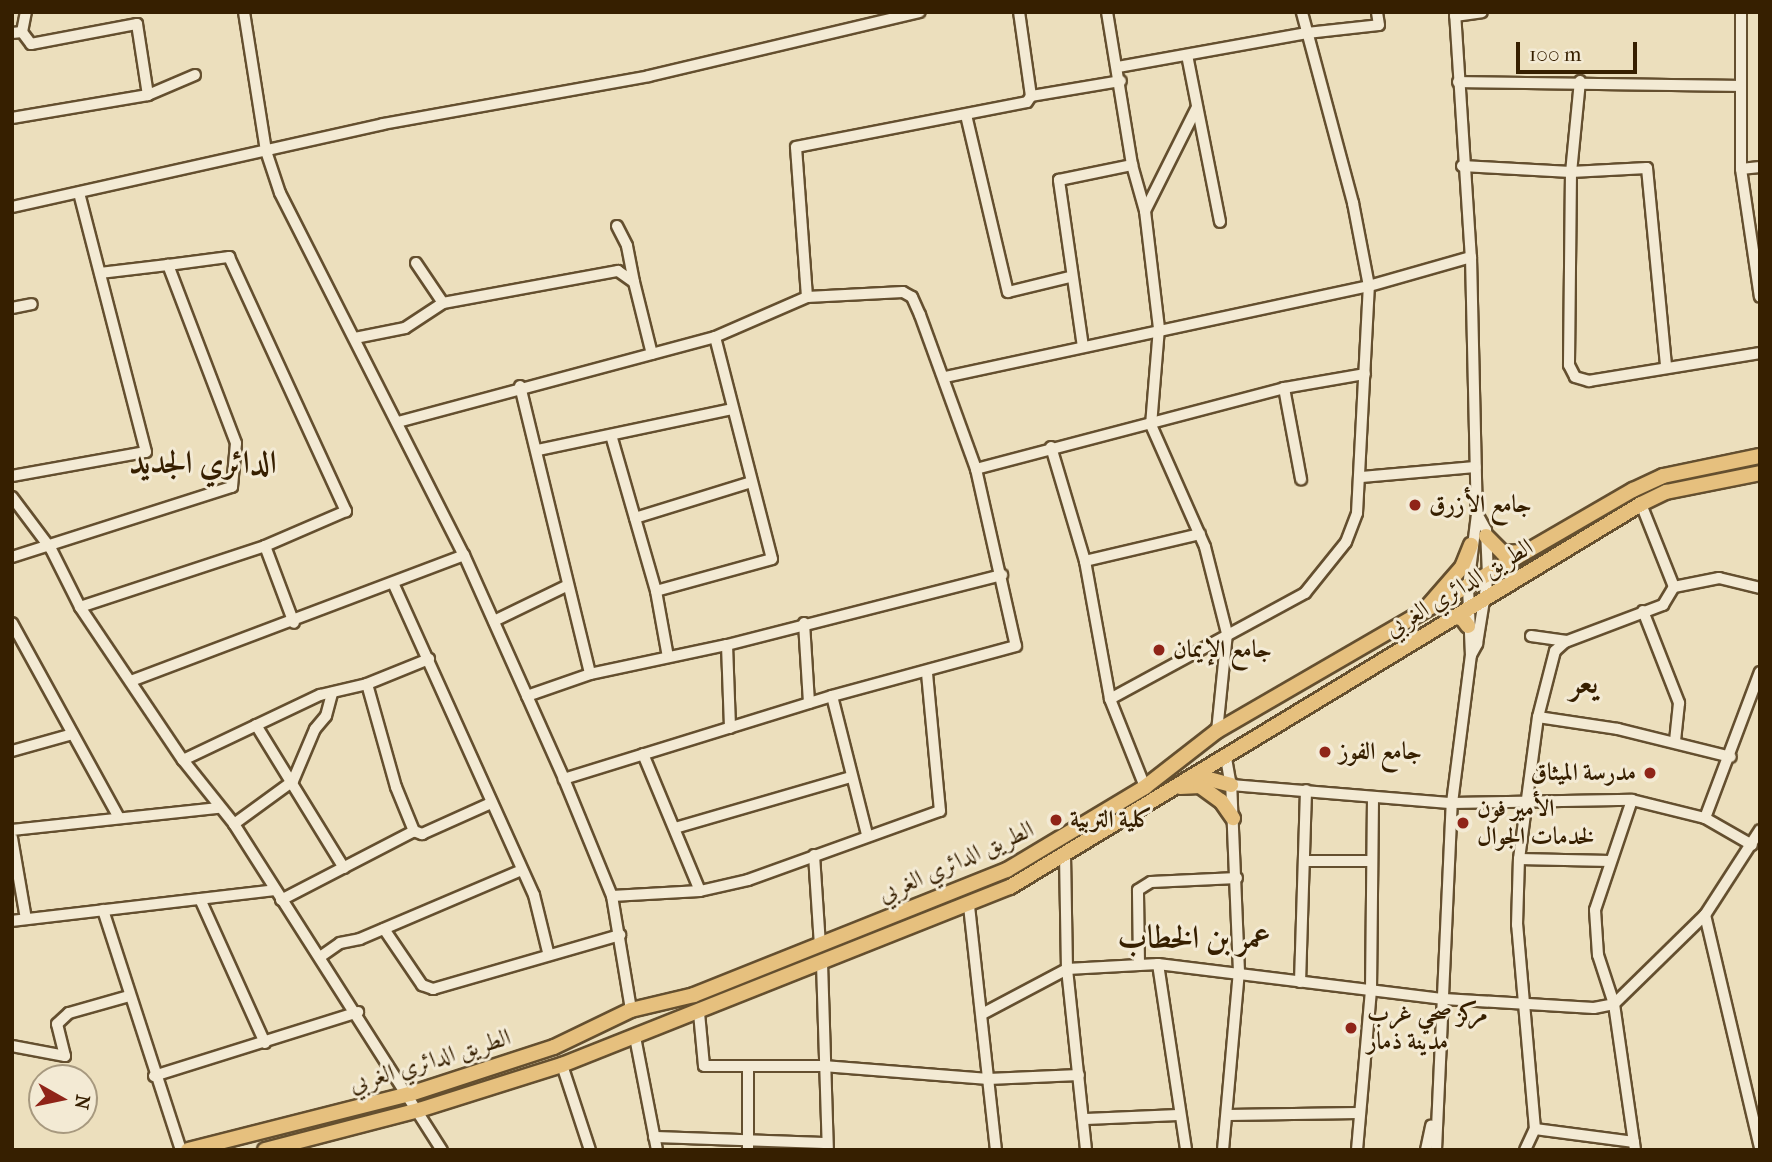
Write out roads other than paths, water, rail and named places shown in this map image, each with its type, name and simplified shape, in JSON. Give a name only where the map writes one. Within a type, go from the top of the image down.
[{"type":"main road","name":"الطريق الدائري الغربي","points":[[188,1150],[410,1094],[554,1047],[631,1010],[694,995],[1007,870],[1145,787],[1217,731],[1663,476],[1760,456]]},
{"type":"main road","name":"الطريق الدائري الغربي","points":[[265,1150],[419,1110],[562,1065],[969,906],[1065,855],[1179,787],[1453,617],[1641,505],[1666,492],[1760,473]]},
{"type":"main road","points":[[1486,537],[1503,554],[1527,552]]},
{"type":"main road","points":[[1416,619],[1462,567],[1471,545]]},
{"type":"main road","points":[[1453,617],[1462,618],[1468,626]]},
{"type":"main road","points":[[1179,787],[1209,779],[1231,785]]},
{"type":"main road","points":[[1179,787],[1200,786],[1221,801],[1233,818]]},
{"type":"main road","points":[[1064,837],[1065,855]]},
{"type":"main road","points":[[820,945],[821,963]]},
{"type":"main road","points":[[554,1047],[562,1065]]},
{"type":"street","points":[[26,12],[17,33],[31,44],[137,24],[148,95]]},
{"type":"street","points":[[244,12],[266,151],[300,236],[355,338],[464,555],[564,779],[612,896],[631,1010]]},
{"type":"street","points":[[12,207],[506,99],[649,76],[892,15],[920,12]]},
{"type":"street","points":[[807,298],[796,146],[1027,102],[1031,96],[1019,12]]},
{"type":"street","points":[[1107,12],[1121,81],[1132,165],[1145,211],[1159,328],[1151,425],[1200,534],[1217,583],[1227,633],[1217,731]]},
{"type":"street","points":[[1110,699],[1227,633],[1305,593],[1346,542],[1357,513],[1369,286],[1353,203],[1303,12]]},
{"type":"street","points":[[1118,67],[1307,33],[1379,25],[1377,12]]},
{"type":"street","points":[[1471,655],[1468,587],[1471,545],[1478,514],[1471,257],[1462,166],[1455,14],[1482,12]]},
{"type":"street","points":[[1741,12],[1741,169],[1760,297]]},
{"type":"street","points":[[1187,55],[1220,222]]},
{"type":"street","points":[[12,118],[148,95],[195,75]]},
{"type":"street","points":[[1031,96],[1121,81]]},
{"type":"street","points":[[1458,82],[1580,81],[1739,86]]},
{"type":"street","points":[[1580,81],[1571,172],[1569,365],[1575,377],[1588,381],[1760,353]]},
{"type":"street","points":[[1145,211],[1197,107]]},
{"type":"street","points":[[966,115],[1008,292],[1070,277]]},
{"type":"street","points":[[1083,347],[1070,277],[1059,180],[1132,165]]},
{"type":"street","points":[[1462,166],[1571,172],[1647,168],[1666,367]]},
{"type":"street","points":[[1741,169],[1760,167]]},
{"type":"street","points":[[12,476],[146,452],[79,192]]},
{"type":"street","points":[[617,226],[627,246],[653,354]]},
{"type":"street","points":[[80,607],[265,546],[346,511],[229,257],[100,273]]},
{"type":"street","points":[[945,377],[1159,328],[1369,286],[1471,257]]},
{"type":"street","points":[[416,263],[443,303]]},
{"type":"street","points":[[12,558],[51,549],[232,487],[236,443],[168,265]]},
{"type":"street","points":[[355,338],[405,328],[443,303],[618,271],[634,282]]},
{"type":"street","points":[[398,422],[520,386],[715,337],[807,298],[903,292],[912,297],[945,377],[976,469],[1016,646],[927,673],[832,696],[564,779]]},
{"type":"street","points":[[12,308],[32,304]]},
{"type":"street","points":[[656,592],[772,559],[715,337]]},
{"type":"street","points":[[976,469],[1051,447],[1151,425],[1284,388],[1365,374]]},
{"type":"street","points":[[520,386],[538,450],[590,674]]},
{"type":"street","points":[[1284,388],[1301,479]]},
{"type":"street","points":[[538,450],[732,409]]},
{"type":"street","points":[[611,435],[656,592],[668,657]]},
{"type":"street","points":[[1051,447],[1085,561],[1110,699],[1145,787]]},
{"type":"street","points":[[1361,477],[1476,467]]},
{"type":"street","points":[[635,518],[751,482]]},
{"type":"street","points":[[12,497],[51,549],[80,607],[183,760],[234,824],[278,895],[358,1012],[442,1150]]},
{"type":"street","points":[[1641,505],[1674,587]]},
{"type":"street","points":[[1436,1150],[1435,1110],[1444,999],[1452,803],[1471,655],[1488,575],[1486,537],[1478,514]]},
{"type":"street","points":[[1085,561],[1200,534]]},
{"type":"street","points":[[265,546],[294,623]]},
{"type":"street","points":[[131,681],[294,623],[464,555]]},
{"type":"street","points":[[527,696],[590,674],[727,645],[804,623],[1002,575]]},
{"type":"street","points":[[1525,1150],[1535,1129],[1517,925],[1519,859],[1538,717],[1555,651],[1567,641],[1663,605],[1674,587],[1720,579],[1760,588]]},
{"type":"street","points":[[394,585],[522,870],[548,952]]},
{"type":"street","points":[[494,621],[568,585]]},
{"type":"street","points":[[1643,611],[1679,702],[1675,742]]},
{"type":"street","points":[[12,623],[120,818]]},
{"type":"street","points":[[804,623],[809,703]]},
{"type":"street","points":[[1531,636],[1567,641]]},
{"type":"street","points":[[727,645],[730,728]]},
{"type":"street","points":[[183,760],[332,692],[367,684],[429,659]]},
{"type":"street","points":[[1705,818],[1731,757],[1760,672]]},
{"type":"street","points":[[612,896],[699,891],[748,880],[867,834],[940,811],[927,673]]},
{"type":"street","points":[[367,684],[396,787],[414,831],[422,834],[491,803]]},
{"type":"street","points":[[234,824],[293,781],[315,729],[326,716],[332,692]]},
{"type":"street","points":[[832,696],[867,834]]},
{"type":"street","points":[[1538,717],[1675,742],[1731,757]]},
{"type":"street","points":[[256,725],[293,781],[344,868]]},
{"type":"street","points":[[12,751],[72,734]]},
{"type":"street","points":[[643,754],[699,891]]},
{"type":"street","points":[[1223,1150],[1238,972],[1237,878],[1231,785],[1226,758]]},
{"type":"street","points":[[675,828],[851,777]]},
{"type":"street","points":[[1231,785],[1306,790],[1373,799],[1452,803],[1632,800],[1705,818],[1752,845]]},
{"type":"street","points":[[1300,982],[1306,790]]},
{"type":"street","points":[[1357,1150],[1358,1113],[1371,990],[1373,799]]},
{"type":"street","points":[[1535,1129],[1634,1146],[1614,1004],[1598,956],[1595,910],[1632,800]]},
{"type":"street","points":[[12,830],[219,808]]},
{"type":"street","points":[[984,1013],[1067,969],[1158,964],[1444,999],[1524,1001],[1594,1008],[1614,1004],[1705,915],[1760,830]]},
{"type":"street","points":[[12,921],[200,898],[278,895],[344,868],[414,831]]},
{"type":"street","points":[[12,838],[26,919]]},
{"type":"street","points":[[814,855],[820,945]]},
{"type":"street","points":[[1065,855],[1067,969],[1086,1119],[1086,1150]]},
{"type":"street","points":[[1519,859],[1610,862]]},
{"type":"street","points":[[1304,861],[1373,862]]},
{"type":"street","points":[[320,957],[340,943],[384,929],[522,870]]},
{"type":"street","points":[[1139,965],[1138,890],[1151,882],[1237,878]]},
{"type":"street","points":[[200,898],[265,1043]]},
{"type":"street","points":[[969,906],[984,1013],[996,1150]]},
{"type":"street","points":[[103,910],[154,1076],[181,1150]]},
{"type":"street","points":[[1705,915],[1760,1147]]},
{"type":"street","points":[[384,929],[422,985],[433,989],[548,952],[568,953],[620,935]]},
{"type":"street","points":[[654,1137],[827,1147],[821,963]]},
{"type":"street","points":[[1158,964],[1178,1115],[1186,1150]]},
{"type":"street","points":[[12,1046],[65,1056],[57,1024],[69,1013],[129,996]]},
{"type":"street","points":[[154,1076],[358,1012]]},
{"type":"street","points":[[699,1013],[704,1066],[823,1066],[988,1079],[1079,1075]]},
{"type":"street","points":[[635,1037],[657,1150]]},
{"type":"street","points":[[562,1065],[590,1150]]},
{"type":"street","points":[[748,1066],[748,1144]]},
{"type":"street","points":[[1426,1150],[1435,1110]]},
{"type":"street","points":[[1228,1115],[1358,1113]]},
{"type":"street","points":[[1086,1119],[1178,1115]]},
{"type":"place","name":"جامع الأزرق","points":[[1415,505]]},
{"type":"place","name":"جامع الإيمان","points":[[1159,650]]},
{"type":"place","name":"جامع الفوز","points":[[1325,752]]},
{"type":"place","name":"مدرسة الميثاق","points":[[1650,773]]},
{"type":"place","name":"كلية التربية","points":[[1056,820]]},
{"type":"place","name":"الأمير فون لخدمات الجوال","points":[[1463,823]]},
{"type":"place","name":"مركز صحي غرب مدينة ذمار","points":[[1351,1028]]},
{"type":"district","name":"الدائري الجديد","points":[[203,463]]},
{"type":"district","name":"يعر","points":[[1584,683]]},
{"type":"district","name":"عمر بن الخطاب","points":[[1194,938]]}]
